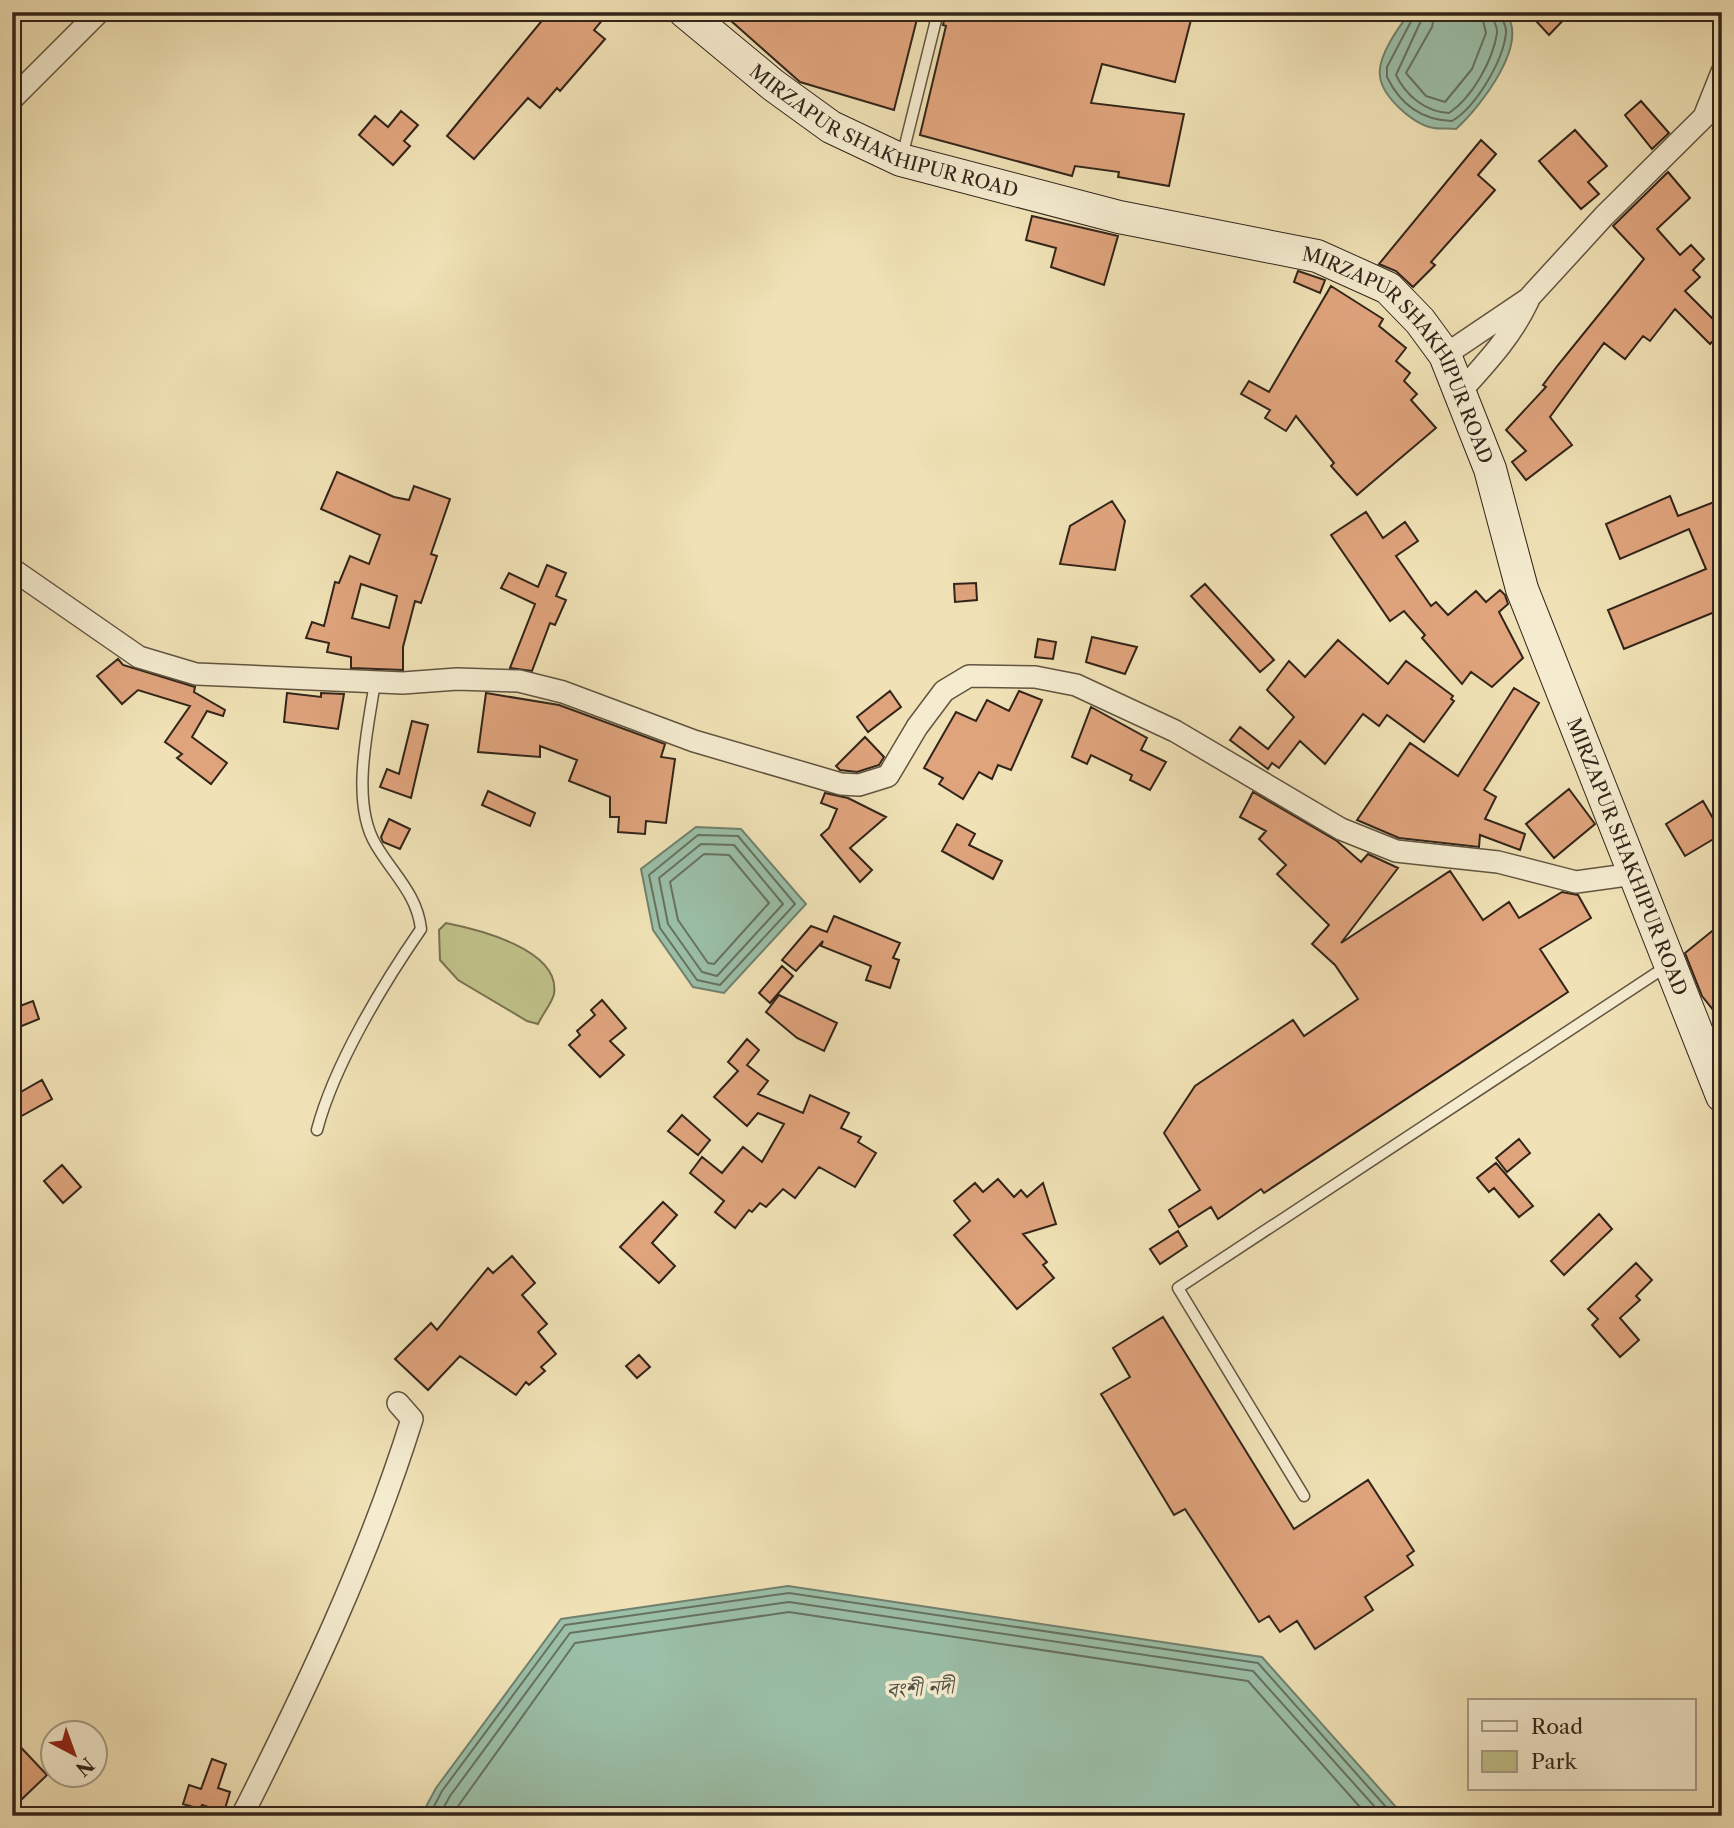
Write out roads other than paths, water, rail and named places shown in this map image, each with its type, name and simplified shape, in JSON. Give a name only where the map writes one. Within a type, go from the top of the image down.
[{"type":"main road","name":"MIRZAPUR SHAKHIPUR ROAD","points":[[685,12],[773,85],[831,127],[901,160],[1119,216],[1317,256],[1388,288],[1420,321],[1445,355],[1460,392],[1490,470],[1522,589],[1722,1096]]},
{"type":"street","points":[[12,99],[99,12]]},
{"type":"street","points":[[1704,117],[1722,72]]},
{"type":"street","points":[[1445,355],[1528,299],[1604,216],[1704,117],[1722,103]]},
{"type":"street","points":[[1460,392],[1502,345],[1515,327],[1528,299]]},
{"type":"street","points":[[12,569],[139,657],[196,674],[375,682],[519,681],[564,692],[694,741],[841,783],[859,785],[888,776],[917,727],[944,691],[969,676],[1035,677],[1076,685],[1175,731],[1340,829],[1396,851],[1498,862],[1576,882],[1634,874]]},
{"type":"street","points":[[242,1816],[310,1682],[393,1479],[412,1419],[398,1403]]},
{"type":"lane","points":[[901,160],[938,12]]},
{"type":"lane","points":[[317,1130],[322,1110],[348,1055],[395,967],[421,929],[420,914],[409,893],[375,844],[367,819],[362,778],[375,682]]},
{"type":"lane","points":[[1304,1496],[1178,1288],[1670,965]]},
{"type":"water","points":[[1411,12],[1505,12],[1511,25],[1512,40],[1499,74],[1477,106],[1456,129],[1434,128],[1417,122],[1400,109],[1382,84],[1380,68],[1385,51]]},
{"type":"water","points":[[696,827],[741,829],[806,904],[724,993],[693,987],[653,930],[641,869]]},
{"type":"water","name":"বংশী নদী","points":[[788,1586],[1262,1657],[1404,1816],[421,1816],[436,1788],[561,1619]]}]
